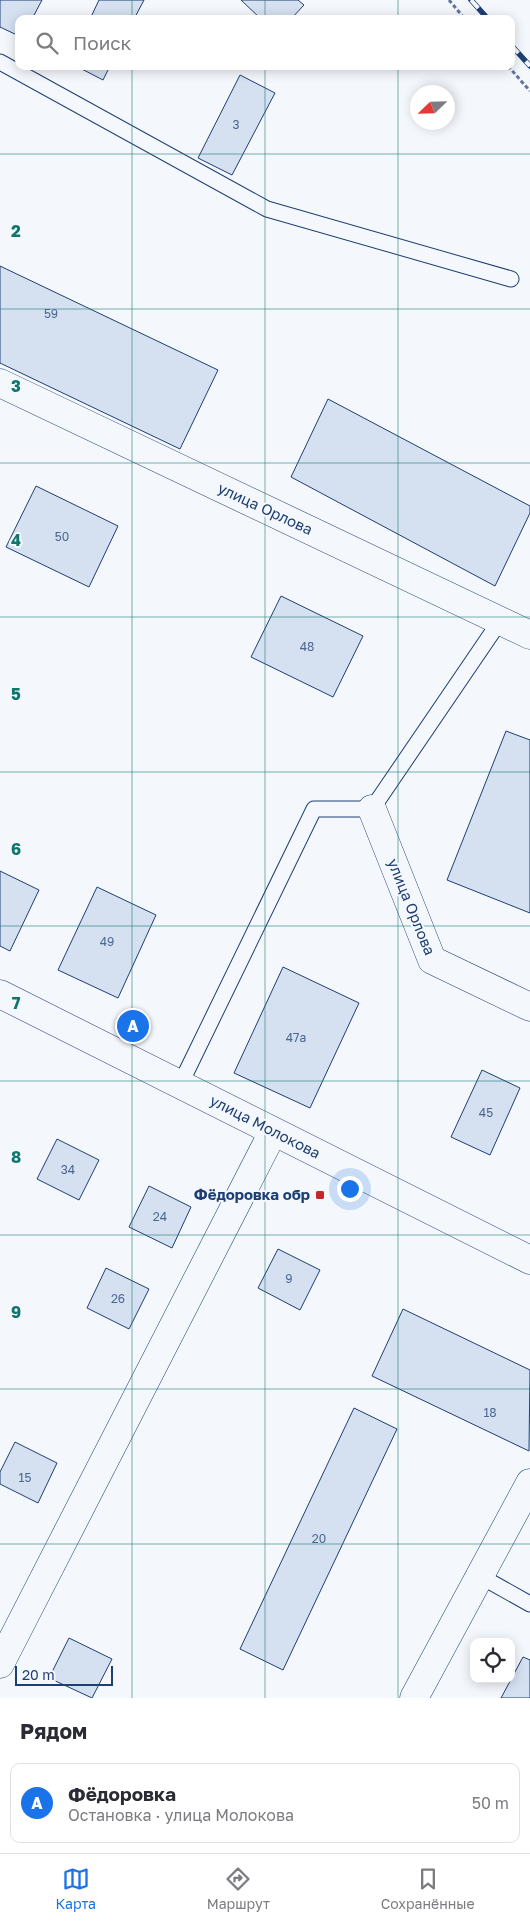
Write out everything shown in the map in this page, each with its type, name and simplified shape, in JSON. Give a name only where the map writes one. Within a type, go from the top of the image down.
[{"type":"street","name":"улица Орлова","points":[[0,383],[530,635]]},
{"type":"street","name":"улица Орлова","points":[[372,809],[432,960],[530,1007]]},
{"type":"street","name":"улица Молокова","points":[[0,994],[530,1260]]},
{"type":"street","points":[[0,1664],[273,1132]]},
{"type":"street","points":[[414,1698],[530,1483]]},
{"type":"lane","points":[[0,62],[268,209],[511,279]]},
{"type":"lane","points":[[180,1084],[314,809],[372,809],[500,621]]},
{"type":"lane","points":[[480,1576],[530,1604]]},
{"type":"path","points":[[449,0],[462,15]]},
{"type":"path","points":[[512,70],[530,91]]},
{"type":"building","points":[[0,0],[42,0],[34,15],[15,15],[15,34],[0,27]]},
{"type":"building","points":[[99,0],[144,0],[136,15],[92,15]]},
{"type":"building","points":[[241,0],[298,0],[304,5],[295,15],[257,15]]},
{"type":"building","points":[[84,70],[108,70],[103,80]]},
{"type":"building","points":[[240,75],[275,93],[232,175],[198,158]]},
{"type":"building","points":[[0,266],[218,370],[180,449],[0,363]]},
{"type":"building","points":[[328,399],[530,506],[530,513],[495,586],[291,477]]},
{"type":"building","points":[[36,486],[118,526],[89,587],[6,547]]},
{"type":"building","points":[[281,596],[363,636],[333,697],[251,657]]},
{"type":"building","points":[[506,731],[530,740],[530,913],[447,880]]},
{"type":"building","points":[[0,871],[39,890],[10,951],[0,946]]},
{"type":"building","points":[[97,887],[156,915],[118,998],[58,970]]},
{"type":"building","points":[[283,967],[359,1003],[310,1108],[234,1073]]},
{"type":"building","points":[[482,1070],[520,1088],[490,1155],[451,1137]]},
{"type":"building","points":[[57,1139],[99,1160],[79,1200],[37,1179]]},
{"type":"building","points":[[149,1186],[191,1207],[172,1248],[129,1227]]},
{"type":"building","points":[[278,1249],[320,1270],[300,1310],[258,1288]]},
{"type":"building","points":[[106,1268],[149,1289],[129,1329],[87,1308]]},
{"type":"building","points":[[403,1309],[530,1370],[529,1451],[372,1376]]},
{"type":"building","points":[[354,1408],[397,1429],[283,1670],[240,1649]]},
{"type":"building","points":[[15,1442],[57,1463],[38,1503],[0,1484],[0,1472]]},
{"type":"building","points":[[69,1638],[112,1659],[92,1698],[49,1678]]},
{"type":"building","points":[[523,1657],[530,1660],[530,1698],[501,1698],[509,1683],[515,1683],[515,1672]]},
{"type":"railway","points":[[471,0],[484,15]]},
{"type":"railway","points":[[515,49],[530,66]]},
{"type":"place","name":"Фёдоровка","points":[[133,1026]]},
{"type":"place","name":"Фёдоровка обр","points":[[320,1195]]}]
